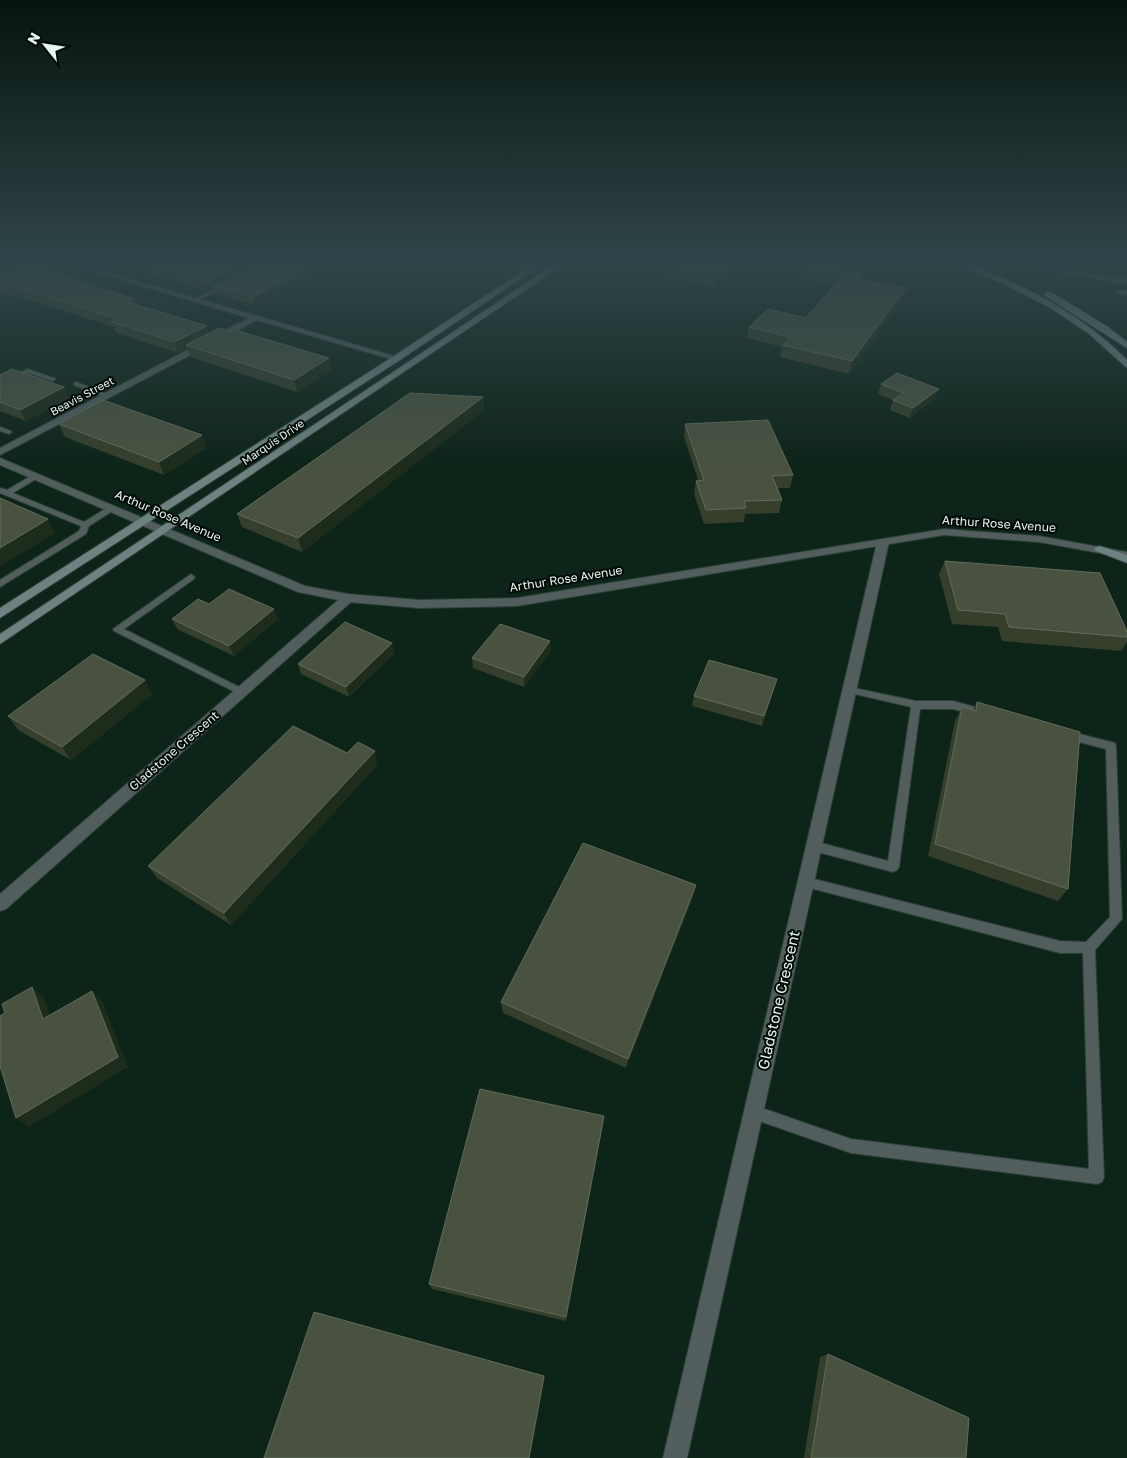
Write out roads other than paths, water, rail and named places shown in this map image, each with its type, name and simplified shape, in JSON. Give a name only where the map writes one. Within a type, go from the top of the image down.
[{"type":"main road","name":"Marquis Drive","points":[[0,614],[436,332]]},
{"type":"main road","name":"Marquis Drive","points":[[0,640],[459,332]]},
{"type":"main road","points":[[1091,332],[1127,365]]},
{"type":"main road","points":[[1110,332],[1127,346]]},
{"type":"main road","points":[[1100,549],[1127,548]]},
{"type":"main road","points":[[1100,549],[1127,559]]},
{"type":"street","name":"Beavis Street","points":[[0,452],[228,332]]},
{"type":"street","points":[[305,332],[397,358]]},
{"type":"street","name":"Arthur Rose Avenue","points":[[0,461],[144,520],[302,589],[348,598],[419,604],[517,602],[944,532],[1039,540],[1127,554]]},
{"type":"street","name":"Gladstone Crescent","points":[[675,1458],[883,542]]},
{"type":"street","name":"Gladstone Crescent","points":[[0,904],[348,598]]},
{"type":"lane","points":[[0,385],[28,371],[53,380]]},
{"type":"lane","points":[[76,384],[107,396]]},
{"type":"lane","points":[[0,429],[9,432]]},
{"type":"lane","points":[[3,491],[37,476]]},
{"type":"lane","points":[[3,491],[85,524]]},
{"type":"lane","points":[[0,584],[83,532],[85,524],[113,508]]},
{"type":"lane","points":[[191,577],[117,630],[242,692]]},
{"type":"lane","points":[[849,690],[916,705],[953,705],[1000,717]]},
{"type":"lane","points":[[814,846],[893,866],[916,705]]},
{"type":"lane","points":[[753,1112],[851,1146],[1097,1177],[1089,948],[1116,919],[1111,746],[1055,732]]},
{"type":"lane","points":[[806,882],[1060,947],[1089,948]]}]
